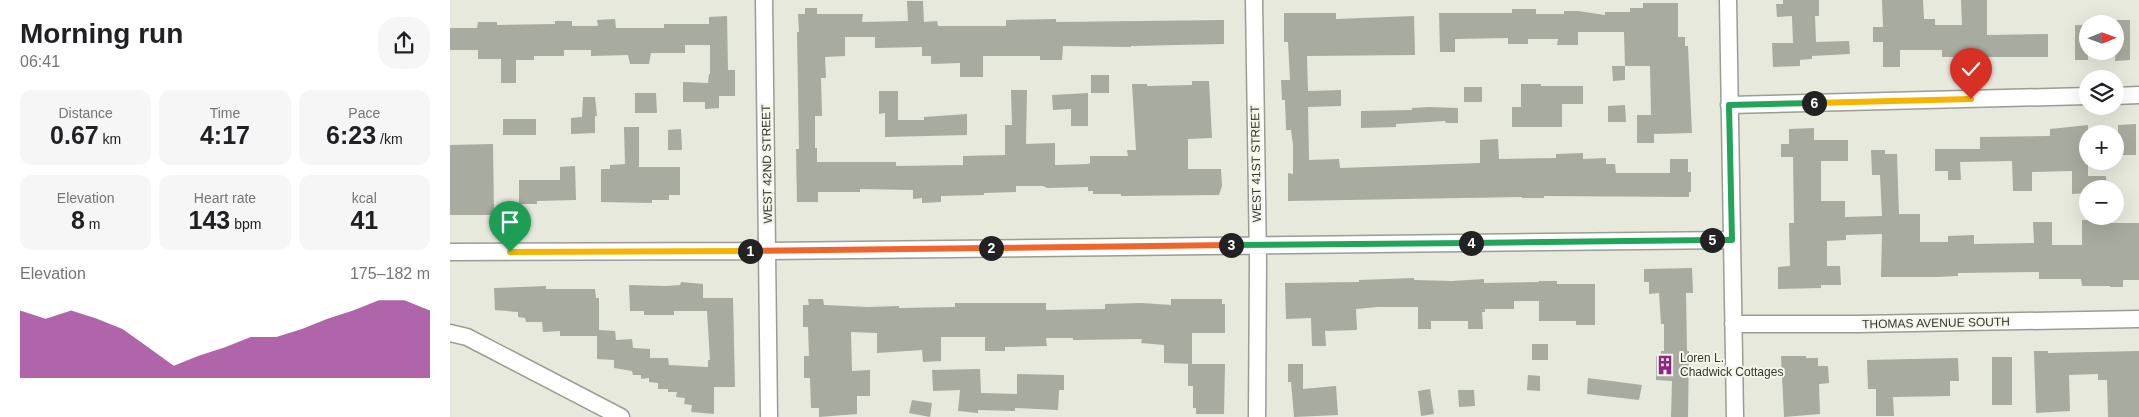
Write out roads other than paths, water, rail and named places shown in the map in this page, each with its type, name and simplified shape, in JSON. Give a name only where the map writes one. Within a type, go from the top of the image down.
[{"type":"street","name":"WEST 42ND STREET","points":[[764,0],[769,417]]},
{"type":"street","name":"WEST 41ST STREET","points":[[1254,0],[1257,417]]},
{"type":"street","points":[[1728,0],[1735,417]]},
{"type":"street","points":[[2124,96],[2139,95]]},
{"type":"street","points":[[1729,105],[2079,96]]},
{"type":"street","points":[[450,252],[768,251],[1732,240]]},
{"type":"street","name":"THOMAS AVENUE SOUTH","points":[[1733,324],[1858,324],[2139,319]]},
{"type":"street","points":[[450,333],[467,337],[621,417]]},
{"type":"place","name":"Loren L. Chadwick Cottages","points":[[1665,365]]}]
